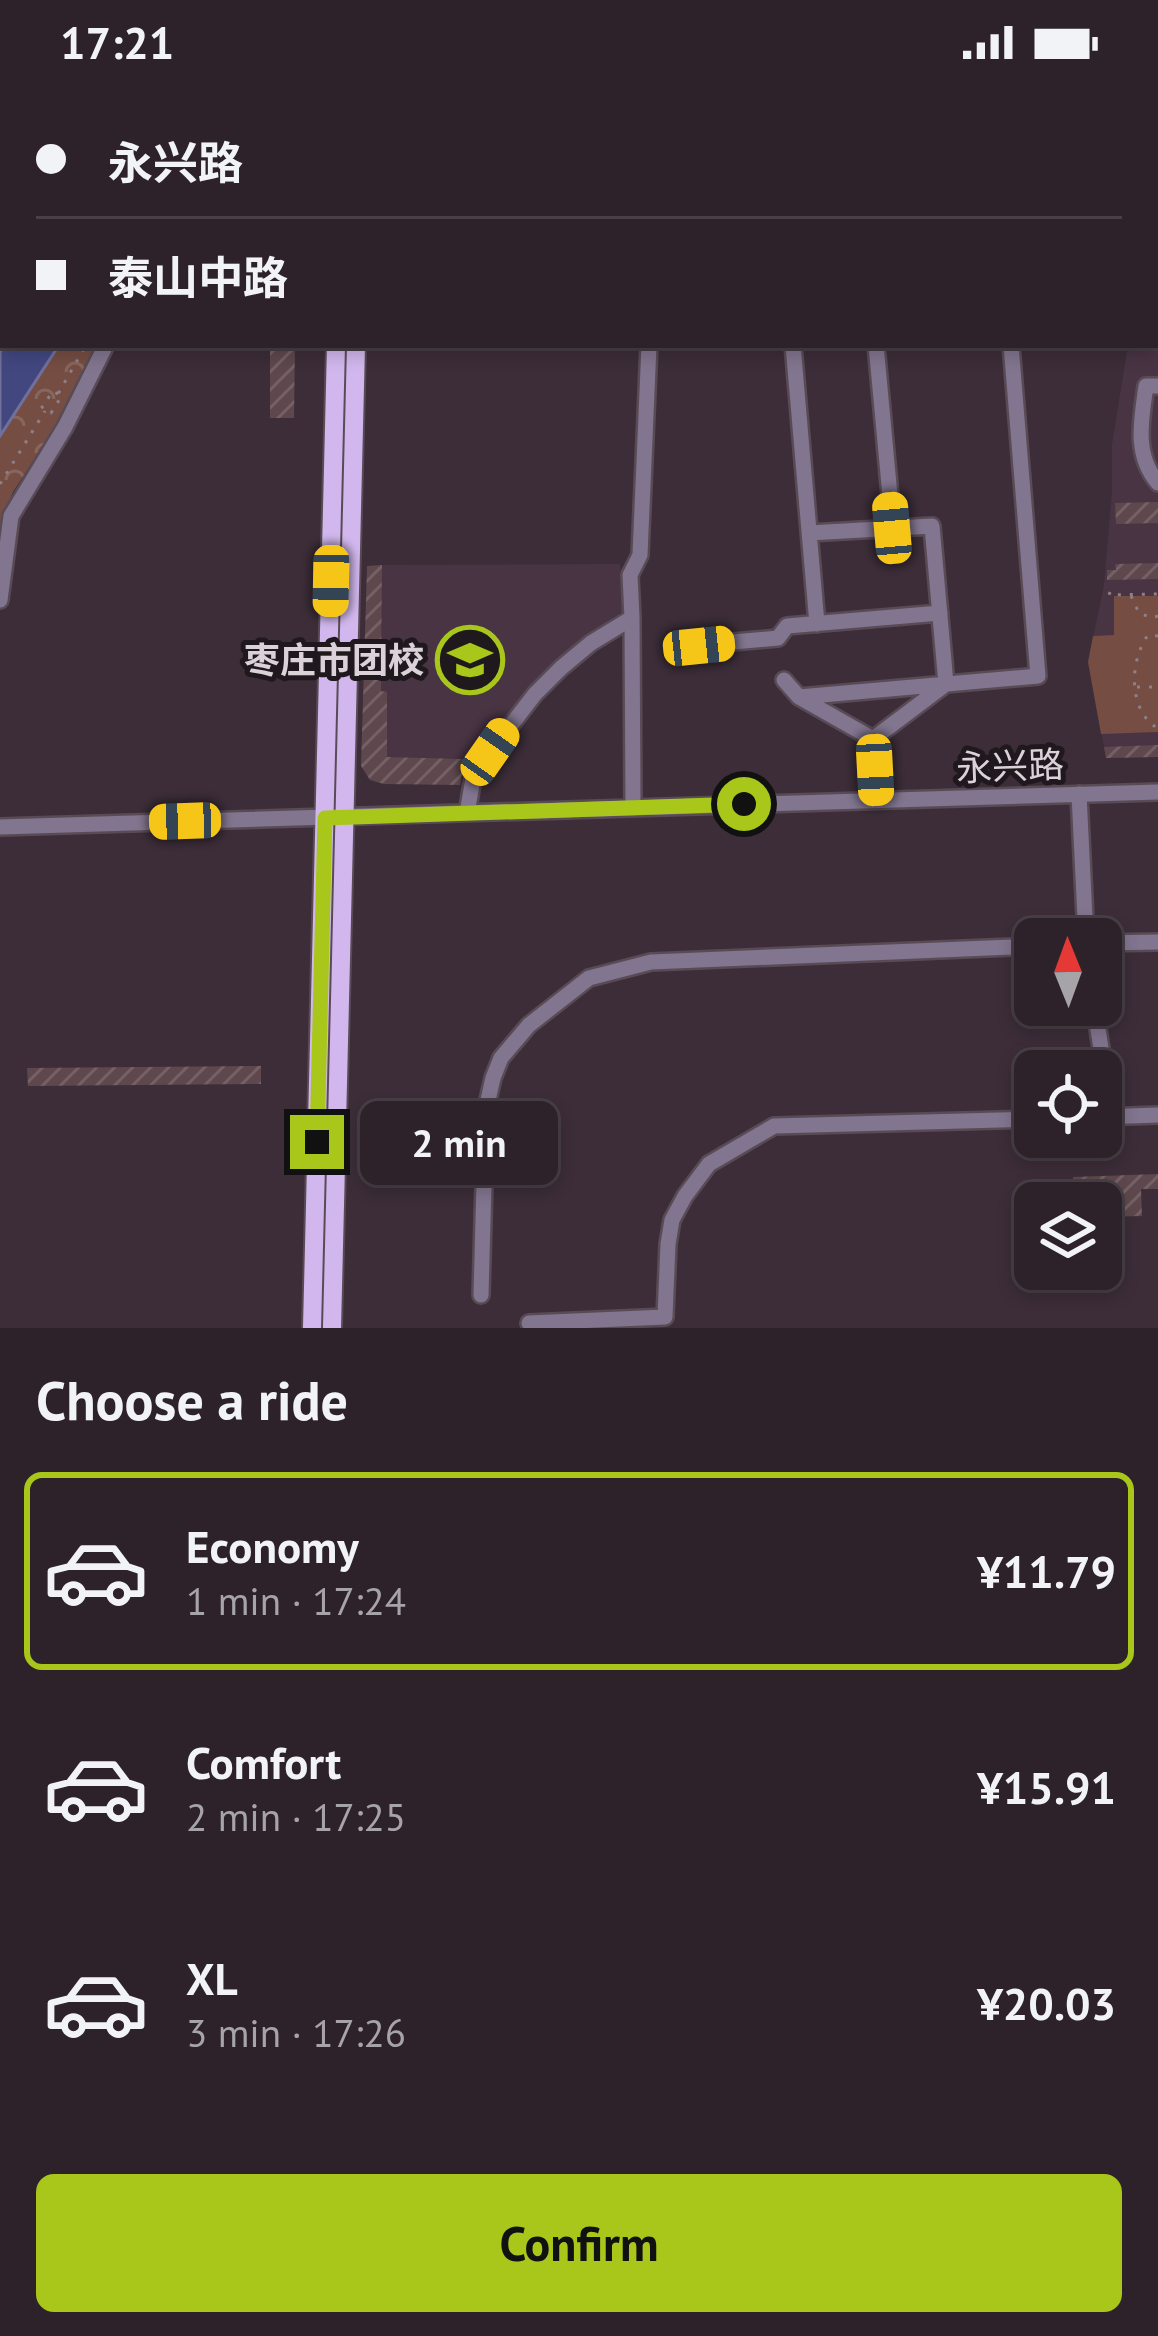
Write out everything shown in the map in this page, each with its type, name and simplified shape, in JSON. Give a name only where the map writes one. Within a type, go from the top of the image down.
[{"type":"main road","points":[[332,1328],[336,348]]},
{"type":"main road","points":[[312,1328],[356,348]]},
{"type":"street","points":[[0,600],[11,516],[65,427],[104,348]]},
{"type":"street","points":[[633,808],[630,575],[640,555],[649,348]]},
{"type":"street","points":[[793,348],[817,623]]},
{"type":"street","points":[[876,348],[892,528]]},
{"type":"street","points":[[799,697],[1038,676],[1011,348]]},
{"type":"street","points":[[1158,386],[1146,386],[1139,435],[1144,460],[1158,483]]},
{"type":"street","points":[[809,533],[932,526],[946,684]]},
{"type":"street","points":[[699,646],[778,638],[788,626],[940,613]]},
{"type":"street","points":[[467,813],[475,773],[535,694],[591,643],[632,617]]},
{"type":"street","points":[[784,680],[799,697],[873,739]]},
{"type":"street","points":[[873,739],[946,684]]},
{"type":"street","points":[[873,739],[877,800]]},
{"type":"street","name":"永兴路","points":[[0,827],[1158,792]]},
{"type":"street","points":[[1078,794],[1086,918]]},
{"type":"street","points":[[1122,943],[1158,942]]},
{"type":"street","points":[[481,1295],[487,1108],[493,1078],[501,1058],[529,1025],[589,978],[651,962],[1014,947]]},
{"type":"street","points":[[1122,1116],[1158,1115]]},
{"type":"street","points":[[529,1323],[665,1317],[672,1220],[709,1164],[774,1126],[1014,1119]]},
{"type":"path","points":[[0,484],[46,410],[42,407],[52,391],[58,394],[84,348]]},
{"type":"path","points":[[1110,592],[1158,594]]},
{"type":"path","points":[[1130,595],[1139,613],[1158,616]]},
{"type":"path","points":[[1158,636],[1148,635],[1136,663],[1141,712],[1148,722],[1158,724]]},
{"type":"path","points":[[1136,687],[1158,687]]},
{"type":"shaded area","points":[[1128,348],[1158,348],[1158,757],[1106,758],[1088,662],[1104,585],[1112,444]]},
{"type":"shaded area","name":"枣庄市团校","points":[[620,564],[623,611],[581,639],[529,687],[471,759],[387,757],[387,693],[381,691],[382,565]]},
{"type":"green space","points":[[0,348],[97,348],[66,410],[13,492],[0,553]]},
{"type":"green space","points":[[1114,596],[1158,596],[1158,732],[1101,734],[1088,662],[1093,636],[1114,635]]},
{"type":"water","points":[[3,348],[57,348],[0,436]]},
{"type":"building","points":[[270,348],[295,348],[294,418],[270,418]]},
{"type":"building","points":[[1158,502],[1158,523],[1116,524],[1115,503]]},
{"type":"building","points":[[1158,563],[1158,579],[1107,580],[1107,570],[1116,570],[1115,564]]},
{"type":"building","points":[[382,565],[381,691],[387,692],[387,757],[465,759],[460,785],[384,784],[370,780],[361,766],[367,566]]},
{"type":"building","points":[[1158,745],[1158,757],[1106,758],[1104,747]]},
{"type":"building","points":[[261,1066],[261,1084],[28,1086],[27,1068]]},
{"type":"building","points":[[1158,1174],[1158,1189],[1141,1189],[1142,1216],[1122,1216],[1122,1182],[1073,1182],[1073,1177]]},
{"type":"place","name":"枣庄市团校","points":[[470,660]]},
{"type":"route","points":[[317,1142],[325,818],[744,804]]}]
